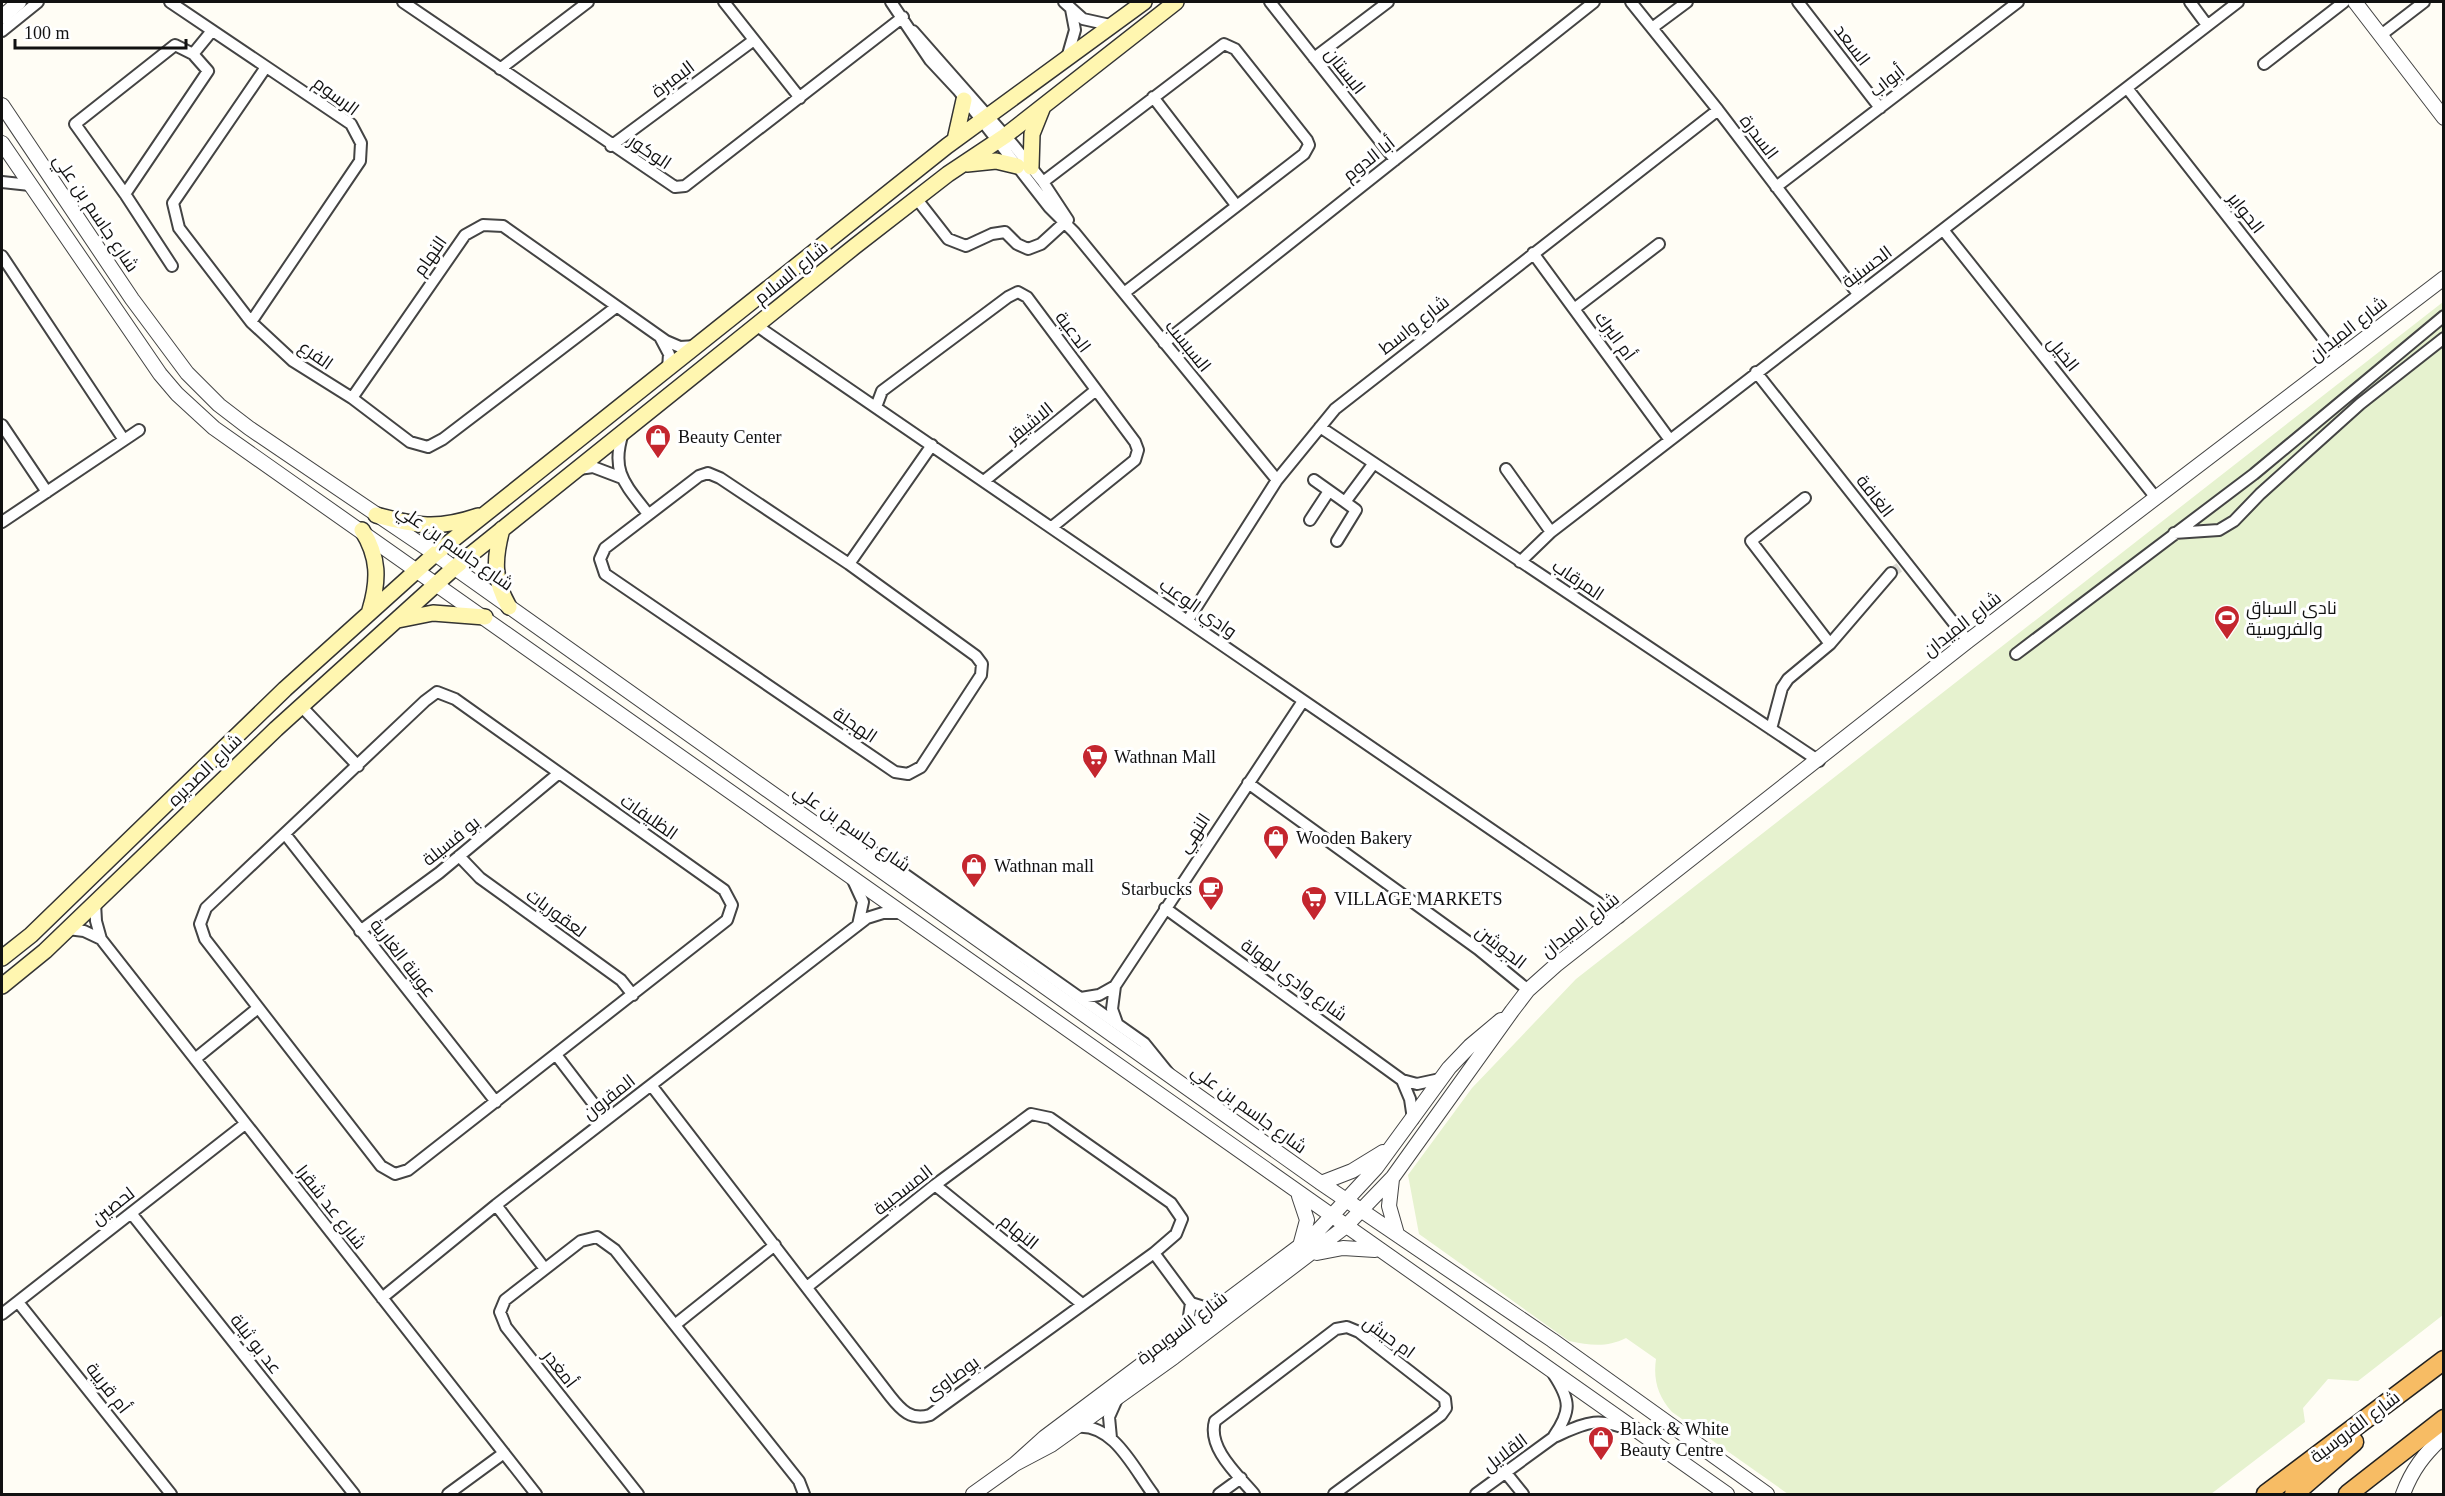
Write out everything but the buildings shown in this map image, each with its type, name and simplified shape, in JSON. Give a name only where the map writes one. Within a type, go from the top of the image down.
[{"type":"highway","name":"شارع الفروسية","points":[[2266,1494],[2444,1359]]},
{"type":"highway","points":[[2294,1494],[2367,1430],[2403,1390]]},
{"type":"highway","points":[[2348,1494],[2444,1419]]},
{"type":"main road","name":"شارع السلام","points":[[417,569],[955,140],[1144,2]]},
{"type":"main road","name":"شارع السلام","points":[[437,583],[916,198],[1001,139],[1176,2]]},
{"type":"main road","points":[[955,140],[964,100]]},
{"type":"main road","points":[[964,164],[996,161],[1024,167],[1032,134],[1044,104]]},
{"type":"main road","points":[[376,515],[416,526],[437,526],[487,513]]},
{"type":"main road","points":[[502,529],[494,568],[501,593],[509,607]]},
{"type":"main road","points":[[362,530],[374,549],[378,573],[369,611]]},
{"type":"main road","name":"شارع الصديره","points":[[3,956],[55,913],[369,611],[417,569]]},
{"type":"main road","name":"شارع الصديره","points":[[2,986],[68,929],[301,706],[437,583]]},
{"type":"main road","points":[[395,621],[434,613],[485,617]]},
{"type":"street","points":[[2,16],[19,2]]},
{"type":"street","points":[[2,31],[38,2]]},
{"type":"street","name":"الرسوم","points":[[170,2],[351,124],[361,143],[360,161],[251,322]]},
{"type":"street","name":"الوكور","points":[[403,2],[611,146],[675,187],[685,186],[903,17]]},
{"type":"street","points":[[500,69],[588,2]]},
{"type":"street","points":[[724,2],[800,98]]},
{"type":"street","name":"السبسب","points":[[891,2],[911,28],[922,50],[964,100],[985,119]]},
{"type":"street","name":"البستان","points":[[1270,2],[1395,160]]},
{"type":"street","points":[[1314,58],[1388,2]]},
{"type":"street","name":"أبا الدوم","points":[[1164,343],[1594,2]]},
{"type":"street","name":"السدرة","points":[[1630,2],[1718,110],[1858,294]]},
{"type":"street","points":[[1652,28],[1687,2]]},
{"type":"street","points":[[1996,2],[2004,12]]},
{"type":"street","name":"أبواب","points":[[1776,187],[2018,2]]},
{"type":"street","points":[[2190,2],[2207,25]]},
{"type":"street","name":"الحسنية","points":[[1520,562],[1551,531],[1858,294],[1944,231],[2238,2]]},
{"type":"street","points":[[2264,64],[2344,2]]},
{"type":"street","points":[[2355,2],[2444,118]]},
{"type":"street","points":[[2381,35],[2424,2]]},
{"type":"street","name":"السعد","points":[[1801,3],[1880,108]]},
{"type":"street","points":[[1067,5],[1090,22],[1110,25]]},
{"type":"street","points":[[1067,5],[1075,30],[1067,59]]},
{"type":"street","name":"السبسب","points":[[911,28],[929,45],[1024,167],[1064,223],[1074,232]]},
{"type":"street","points":[[193,54],[212,32]]},
{"type":"street","name":"البمبرة","points":[[611,146],[754,40]]},
{"type":"street","points":[[125,194],[208,71],[193,54],[175,45],[75,124],[125,194],[172,266]]},
{"type":"street","points":[[1043,182],[1218,46],[1229,45],[1307,140],[1307,150],[1304,154],[1124,293]]},
{"type":"street","name":"الفرع","points":[[266,66],[173,203],[179,228],[251,322],[292,361],[352,398],[410,442],[428,447],[443,439],[616,307]]},
{"type":"street","name":"الحواير","points":[[2127,88],[2339,359]]},
{"type":"street","points":[[1153,97],[1236,205]]},
{"type":"street","name":"شارع جاسم بن علي","points":[[2,105],[132,299],[187,373],[219,405],[249,428],[435,554],[1321,1183],[1552,1340],[1767,1494]]},
{"type":"street","name":"شارع واسط","points":[[1188,620],[1277,480],[1335,409],[1718,110]]},
{"type":"street","points":[[2,143],[160,374],[177,394],[214,428],[362,530],[1298,1194],[1727,1494]]},
{"type":"street","name":"السبسب","points":[[1024,167],[1043,182],[1074,232],[1277,480]]},
{"type":"street","points":[[2,182],[30,185]]},
{"type":"street","points":[[916,198],[948,238],[966,246],[992,234],[1005,232],[1017,244],[1028,249],[1041,243],[1064,223]]},
{"type":"street","name":"النهام","points":[[352,398],[465,235],[483,225],[503,226],[660,337],[680,347],[698,346]]},
{"type":"street","name":"الخيل","points":[[1944,231],[2156,498]]},
{"type":"street","points":[[1574,309],[1659,244]]},
{"type":"street","name":"أم البرك","points":[[1533,253],[1670,440]]},
{"type":"street","points":[[2,256],[124,440]]},
{"type":"street","name":"شارع الميدان","points":[[1362,1210],[1393,1178],[1528,990],[1968,641],[2444,278]]},
{"type":"street","name":"الدعية","points":[[876,407],[882,391],[1018,292],[1027,297],[1135,442],[1138,450],[1135,459],[1052,527]]},
{"type":"street","points":[[2016,654],[2254,474],[2444,316]]},
{"type":"street","name":"وادي الوعب","points":[[757,326],[1619,917]]},
{"type":"street","points":[[660,337],[669,354],[668,369]]},
{"type":"street","points":[[2174,533],[2219,530],[2235,521],[2260,495],[2360,404],[2444,338]]},
{"type":"street","name":"الغافة","points":[[1756,372],[1898,567],[1968,641]]},
{"type":"street","name":"الاشيقر","points":[[984,481],[1096,390]]},
{"type":"street","points":[[2,425],[47,492]]},
{"type":"street","name":"المرقاب","points":[[1320,427],[1819,761]]},
{"type":"street","points":[[2,522],[139,430]]},
{"type":"street","points":[[623,433],[617,457],[622,478],[648,514]]},
{"type":"street","points":[[849,564],[932,445]]},
{"type":"street","points":[[1345,502],[1374,463]]},
{"type":"street","points":[[577,469],[593,467],[622,478]]},
{"type":"street","points":[[1506,469],[1551,531]]},
{"type":"street","name":"الهجلة","points":[[708,473],[720,478],[849,564],[976,656],[982,664],[981,675],[921,766],[908,774],[895,772],[605,574],[600,559],[606,548],[648,514],[699,476],[708,473]]},
{"type":"street","points":[[1314,480],[1356,510],[1337,541]]},
{"type":"street","points":[[1310,520],[1329,491]]},
{"type":"street","points":[[1805,498],[1751,542],[1830,644]]},
{"type":"street","points":[[1771,729],[1782,688],[1788,679],[1830,644],[1898,567]]},
{"type":"street","name":"الظليفات","points":[[437,692],[455,699],[559,773],[724,890],[732,905],[727,920],[557,1056],[408,1170],[395,1174],[381,1166],[205,939],[200,924],[207,908],[437,692]]},
{"type":"street","name":"النهي","points":[[1115,986],[1303,701]]},
{"type":"street","points":[[301,706],[358,766]]},
{"type":"street","name":"بو فسيلة","points":[[360,931],[459,856],[559,773]]},
{"type":"street","name":"الجوشن","points":[[1248,783],[1478,949],[1528,990]]},
{"type":"street","name":"عوينة الغارية","points":[[285,834],[496,1102]]},
{"type":"street","points":[[837,839],[869,849],[1081,998],[1151,1049],[1169,1074]]},
{"type":"street","name":"لعقوريات","points":[[459,856],[480,878],[621,980],[633,995]]},
{"type":"street","points":[[851,877],[863,902],[858,925]]},
{"type":"street","name":"شارع عد شقرا","points":[[95,903],[100,939],[536,1494]]},
{"type":"street","name":"شارع وادي لهولة","points":[[1166,908],[1402,1080]]},
{"type":"street","name":"المقرون","points":[[382,1298],[496,1205],[858,925],[874,915],[902,913]]},
{"type":"street","points":[[68,929],[84,931],[100,939]]},
{"type":"street","points":[[1081,998],[1099,995],[1115,986]]},
{"type":"street","points":[[1115,986],[1112,1001],[1117,1024]]},
{"type":"street","points":[[195,1059],[258,1008]]},
{"type":"street","name":"شارع الميدان","points":[[1348,1200],[1413,1120],[1440,1079],[1470,1046],[1512,1011]]},
{"type":"street","points":[[557,1056],[606,1120]]},
{"type":"street","points":[[1402,1080],[1425,1084],[1440,1079]]},
{"type":"street","points":[[1402,1080],[1410,1099],[1413,1120]]},
{"type":"street","name":"بوصاوى","points":[[651,1085],[900,1408],[910,1416],[920,1418],[930,1415],[1154,1253],[1176,1234],[1182,1219],[1171,1203],[1046,1116],[1031,1114],[1021,1119]]},
{"type":"street","name":"المسحبية","points":[[807,1287],[1021,1119]]},
{"type":"street","name":"لحصين","points":[[2,1314],[245,1124]]},
{"type":"street","points":[[1321,1183],[1362,1167],[1393,1146]]},
{"type":"street","points":[[1393,1178],[1389,1206],[1396,1234]]},
{"type":"street","name":"النهام","points":[[935,1185],[1082,1304]]},
{"type":"street","points":[[1298,1194],[1307,1220],[1303,1252],[1343,1248],[1382,1251]]},
{"type":"street","name":"شارع السويمرة","points":[[973,1494],[1117,1398],[1303,1252],[1348,1200]]},
{"type":"street","points":[[496,1205],[545,1269]]},
{"type":"street","name":"شارع السويمرة","points":[[1015,1464],[1045,1437],[1217,1306],[1345,1227],[1362,1210]]},
{"type":"street","name":"عد بو ثيلة","points":[[131,1213],[354,1494]]},
{"type":"street","name":"أمغدر","points":[[638,1494],[506,1327],[500,1312],[505,1299],[581,1241],[597,1237],[615,1250],[676,1324],[799,1481],[804,1494]]},
{"type":"street","points":[[676,1324],[775,1245]]},
{"type":"street","points":[[1154,1253],[1191,1303],[1204,1307],[1217,1306]]},
{"type":"street","name":"أم قريبة","points":[[18,1302],[171,1494]]},
{"type":"street","points":[[1187,1329],[1191,1303]]},
{"type":"street","name":"ام حيش","points":[[1254,1494],[1215,1443],[1212,1431],[1215,1421],[1336,1329],[1347,1327],[1359,1332],[1445,1400],[1446,1408],[1441,1415],[1334,1494]]},
{"type":"street","name":"القلايل","points":[[1551,1369],[1566,1393],[1567,1409],[1566,1418],[1554,1437]]},
{"type":"street","points":[[1111,1438],[1109,1418],[1117,1398]]},
{"type":"street","name":"القلايل","points":[[1476,1494],[1554,1437],[1597,1420],[1641,1435]]},
{"type":"street","points":[[1076,1427],[1099,1429],[1111,1438],[1153,1494]]},
{"type":"street","points":[[2403,1494],[2415,1467],[2425,1453],[2444,1436]]},
{"type":"street","points":[[448,1494],[504,1453]]},
{"type":"street","points":[[1506,1473],[1523,1494]]},
{"type":"street","points":[[1220,1494],[1241,1479]]},
{"type":"green space","name":"نادي السباق والفروسية","points":[[2443,302],[2443,1315],[2358,1381],[2328,1379],[2303,1408],[2305,1422],[2211,1494],[1788,1494],[1672,1412],[1663,1400],[1658,1387],[1655,1374],[1656,1359],[1626,1338],[1605,1344],[1569,1341],[1419,1234],[1408,1175],[1472,1088],[1576,979]]},
{"type":"tunnel","points":[[1891,573],[1900,567]]},
{"type":"place","name":"Beauty Center","points":[[658,460]]},
{"type":"place","name":"نادي السباق والفروسية","points":[[2227,641]]},
{"type":"place","name":"Wathnan Mall","points":[[1095,780]]},
{"type":"place","name":"Wooden Bakery","points":[[1276,861]]},
{"type":"place","name":"Wathnan mall","points":[[974,889]]},
{"type":"place","name":"Starbucks","points":[[1211,912]]},
{"type":"place","name":"VILLAGE MARKETS","points":[[1314,922]]},
{"type":"place","name":"Black & White Beauty Centre","points":[[1601,1462]]}]
